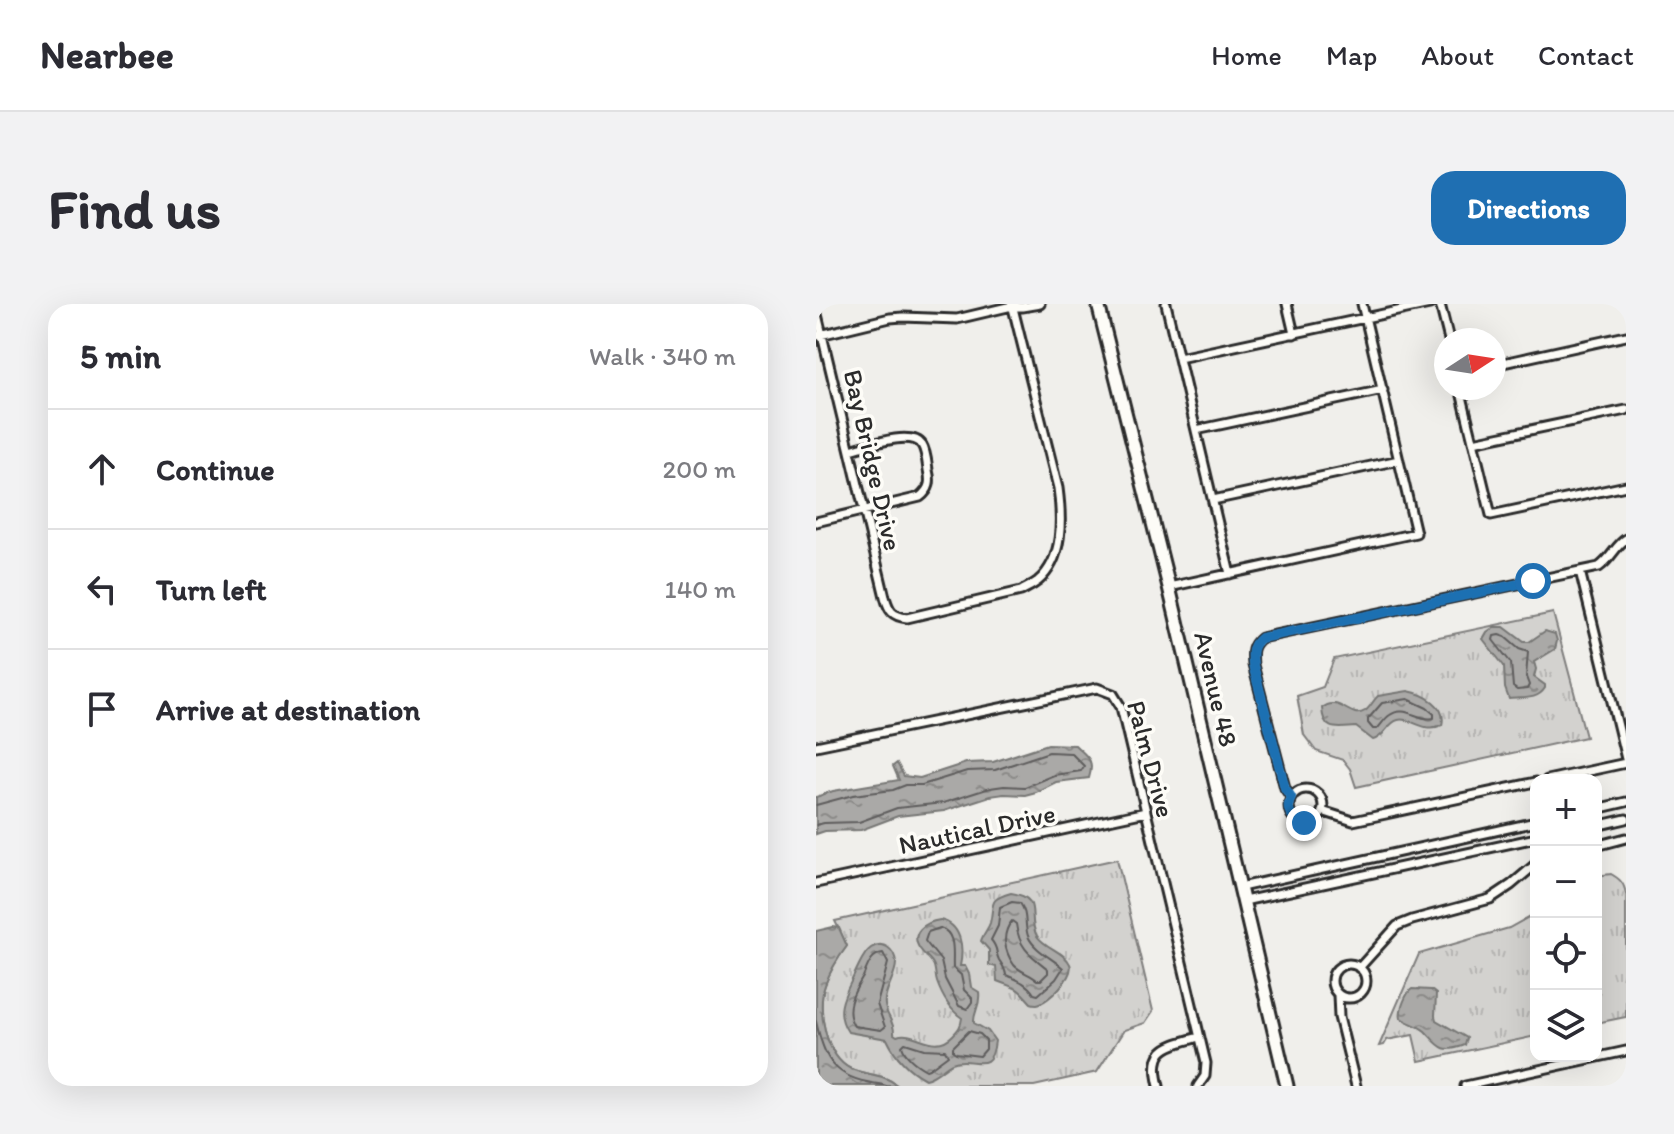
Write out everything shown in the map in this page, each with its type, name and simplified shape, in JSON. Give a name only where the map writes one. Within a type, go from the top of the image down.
[{"type":"main road","name":"Avenue 48","points":[[1098,304],[1169,587],[1287,1086]]},
{"type":"street","points":[[819,336],[890,318],[957,319],[1013,305],[1038,304]]},
{"type":"street","points":[[1166,304],[1230,574]]},
{"type":"street","points":[[1287,304],[1294,334]]},
{"type":"street","points":[[1169,587],[1416,533],[1362,304]]},
{"type":"street","points":[[1179,358],[1430,304]]},
{"type":"street","points":[[1440,304],[1446,328]]},
{"type":"street","name":"Bay Bridge Drive","points":[[816,310],[819,336],[885,597],[895,616],[907,618],[1021,591],[1037,583],[1049,569],[1056,551],[1061,510],[1058,488],[1013,305]]},
{"type":"street","points":[[1506,362],[1626,336]]},
{"type":"street","points":[[1196,430],[1383,390]]},
{"type":"street","points":[[1463,400],[1491,515],[1626,486]]},
{"type":"street","points":[[1473,442],[1626,410]]},
{"type":"street","points":[[816,522],[920,497],[927,491],[931,480],[923,446],[915,438],[905,437],[850,450]]},
{"type":"street","points":[[1213,500],[1399,460]]},
{"type":"street","points":[[1291,797],[1285,788],[1253,665],[1251,651],[1261,638],[1599,567],[1626,539]]},
{"type":"street","points":[[1572,774],[1626,761],[1622,722],[1580,571]]},
{"type":"street","name":"Palm Drive","points":[[816,746],[1097,688],[1113,694],[1121,707],[1199,1037],[1206,1070],[1198,1086]]},
{"type":"street","points":[[1322,811],[1353,821],[1530,783]]},
{"type":"street","points":[[1299,789],[1310,789],[1320,795],[1322,811],[1310,823],[1298,822],[1290,814],[1288,802],[1299,789]]},
{"type":"street","points":[[1602,808],[1626,802]]},
{"type":"street","name":"Nautical Drive","points":[[816,883],[1146,812]]},
{"type":"street","points":[[1602,825],[1626,819]]},
{"type":"street","points":[[1241,887],[1530,823]]},
{"type":"street","points":[[1602,844],[1626,838]]},
{"type":"street","points":[[1244,901],[1530,839]]},
{"type":"street","points":[[1359,968],[1397,926],[1490,899],[1530,869]]},
{"type":"street","points":[[1338,995],[1350,999],[1360,994],[1366,984],[1366,978],[1355,965],[1344,965],[1335,971],[1331,981],[1338,995],[1339,1017],[1356,1086]]},
{"type":"street","points":[[1159,1086],[1156,1066],[1160,1054],[1171,1045],[1199,1037]]},
{"type":"street","points":[[1465,1086],[1626,1051]]},
{"type":"green space","points":[[1553,613],[1586,737],[1356,787],[1350,769],[1343,760],[1316,751],[1304,735],[1297,696],[1323,687],[1334,659]]},
{"type":"green space","points":[[1117,859],[1153,1011],[1145,1023],[1124,1030],[1097,1072],[1034,1086],[898,1086],[881,1077],[851,1069],[835,1054],[825,1032],[822,1007],[827,980],[847,946],[835,921]]},
{"type":"green space","points":[[1611,874],[1617,878],[1626,894],[1626,1017],[1602,1022],[1602,918],[1602,875]]},
{"type":"green space","points":[[1530,916],[1530,1037],[1419,1061],[1413,1035],[1387,1040],[1379,1046],[1419,954],[1509,928]]},
{"type":"water","points":[[1494,627],[1504,627],[1524,642],[1545,631],[1555,634],[1555,649],[1534,662],[1534,677],[1545,685],[1538,695],[1509,699],[1504,666],[1483,639]]},
{"type":"water","points":[[1408,691],[1421,695],[1438,707],[1443,718],[1442,725],[1428,727],[1398,720],[1373,740],[1356,727],[1328,725],[1323,716],[1322,708],[1328,705],[1340,705],[1360,713],[1378,696]]},
{"type":"water","points":[[1048,744],[1075,745],[1090,762],[1089,778],[1056,782],[1025,795],[990,796],[944,811],[898,816],[861,830],[816,834],[816,797],[833,791],[899,780],[893,766],[897,763],[904,776],[920,778],[966,763],[993,762]]},
{"type":"water","points":[[1011,893],[1027,899],[1031,904],[1037,936],[1070,964],[1060,988],[1037,1004],[1031,1003],[1016,989],[997,981],[996,967],[989,965],[989,950],[981,941],[990,923],[995,900]]},
{"type":"water","points":[[940,920],[957,931],[962,951],[960,966],[965,966],[971,987],[979,992],[974,1023],[988,1031],[995,1041],[993,1052],[985,1062],[959,1061],[925,1079],[903,1062],[887,1039],[848,1032],[843,1024],[841,1007],[865,955],[875,946],[888,947],[896,963],[885,1000],[894,1034],[939,1043],[953,1035],[962,1018],[944,997],[934,966],[920,949],[916,938],[924,926]]},
{"type":"water","points":[[839,928],[847,946],[832,970],[823,995],[823,1019],[829,1043],[842,1063],[851,1069],[881,1077],[898,1086],[816,1086],[816,931]]},
{"type":"water","points":[[1412,989],[1431,990],[1436,994],[1436,1020],[1467,1038],[1465,1045],[1446,1049],[1422,1029],[1401,1018],[1407,994]]},
{"type":"route","points":[[1304,823],[1293,818],[1288,808],[1291,797],[1285,788],[1253,665],[1251,651],[1255,643],[1261,638],[1533,581]]}]
